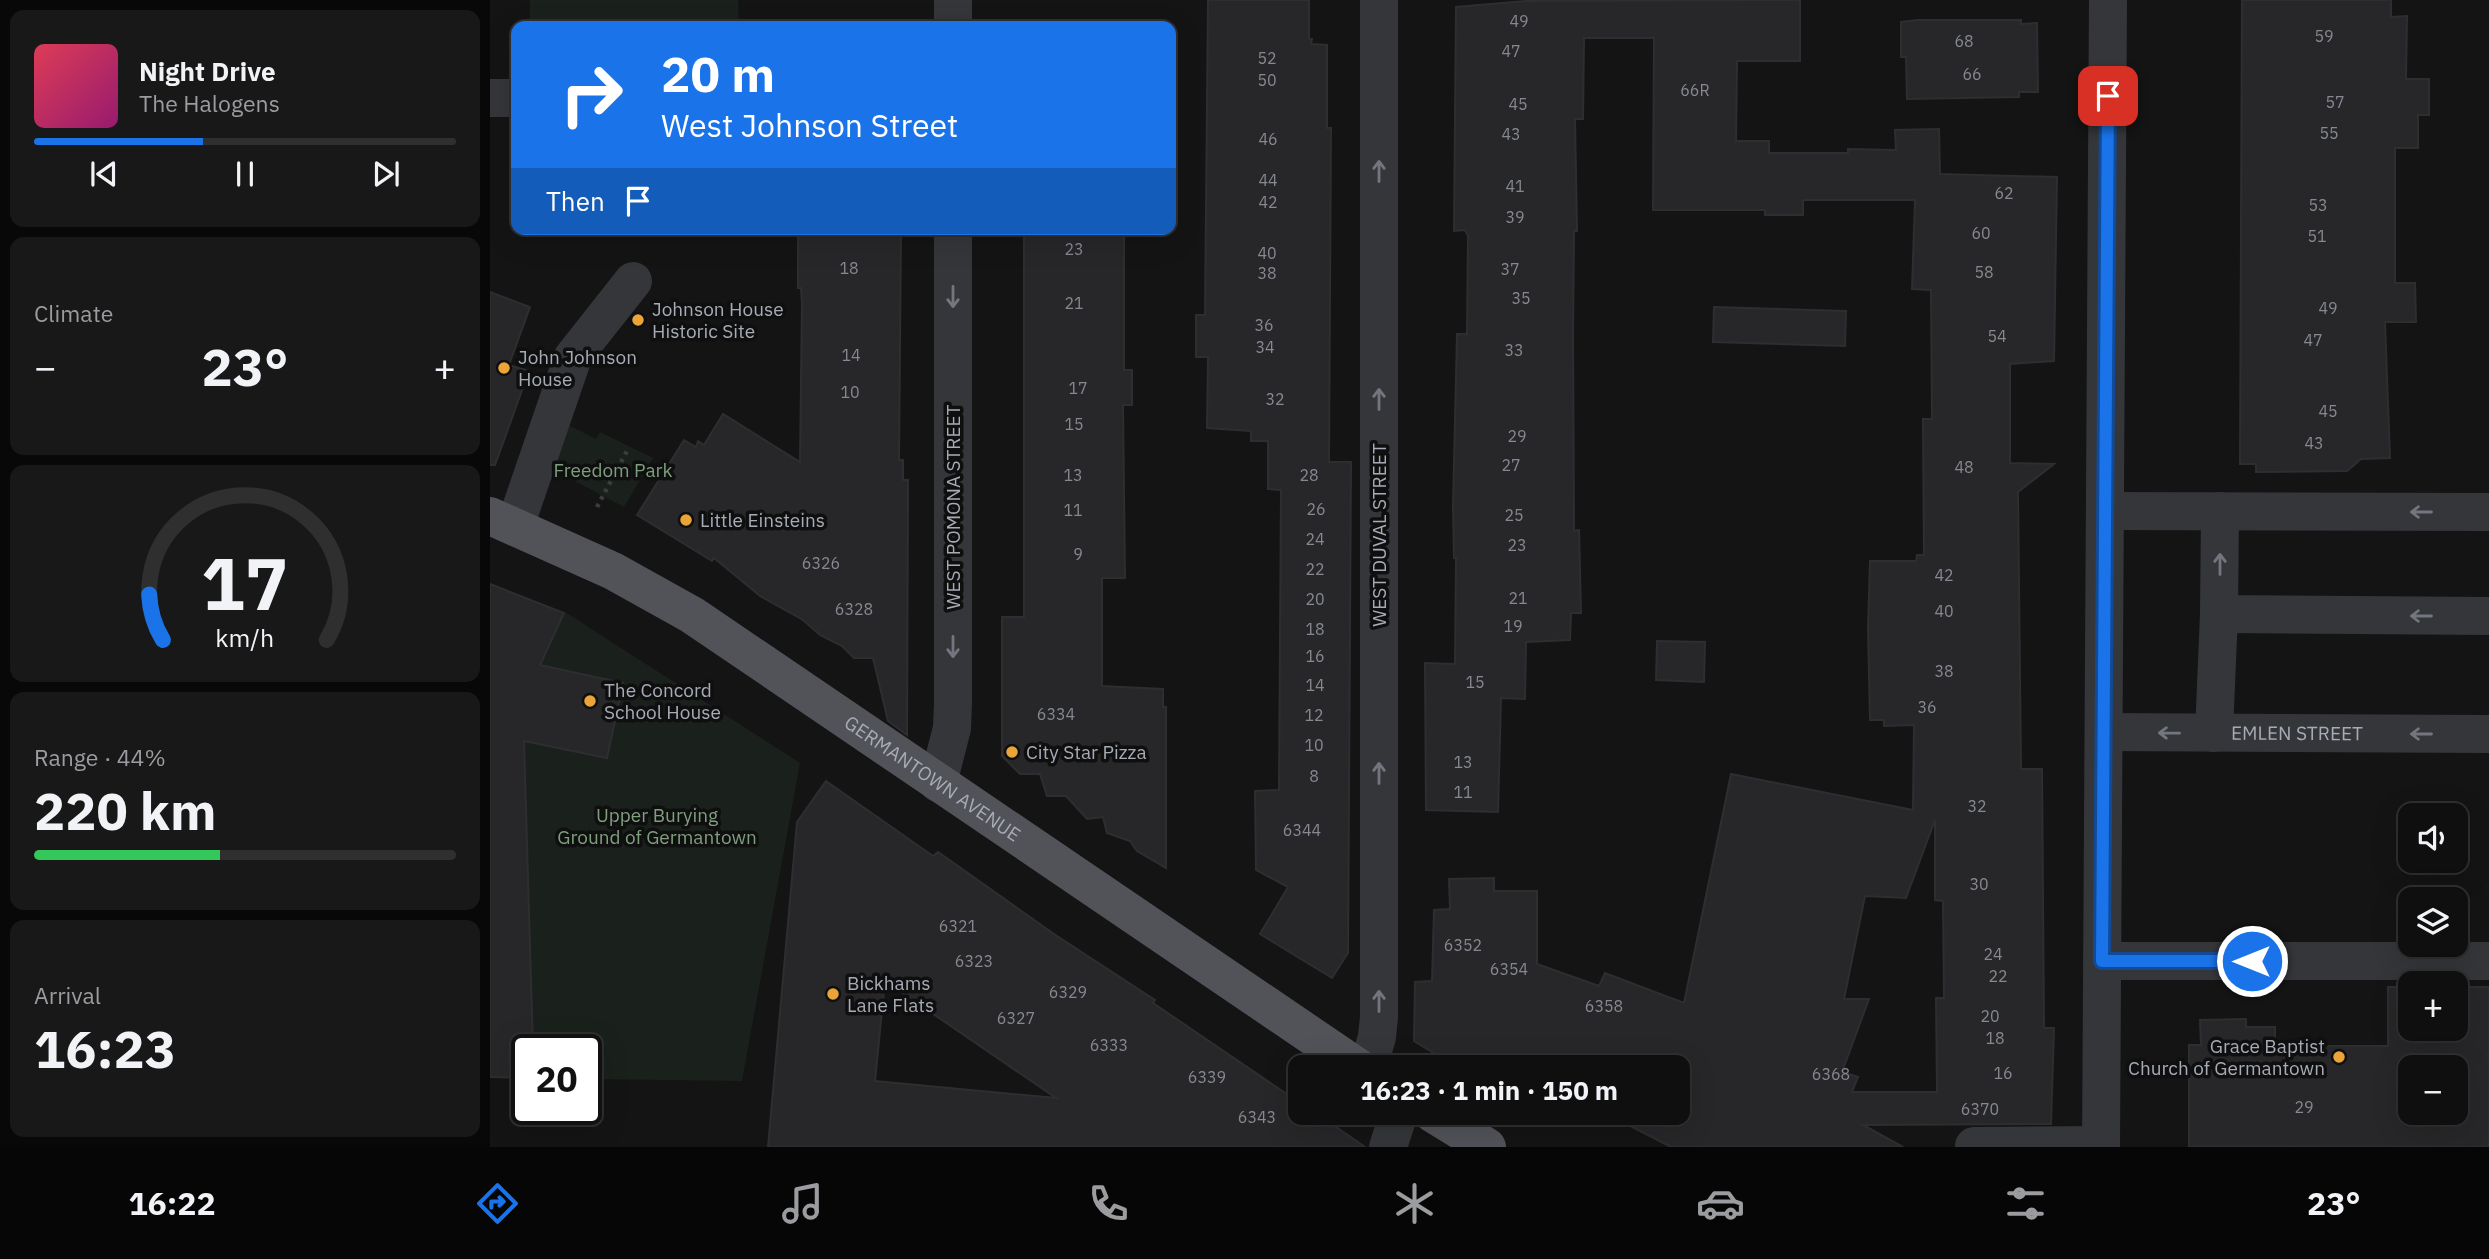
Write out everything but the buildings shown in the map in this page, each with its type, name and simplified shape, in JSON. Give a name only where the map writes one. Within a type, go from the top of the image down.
[{"type":"main road","name":"GERMANTOWN AVENUE","points":[[502,521],[613,571],[692,615],[1340,1055]]},
{"type":"main road","points":[[1451,1125],[1487,1147]]},
{"type":"street","points":[[953,0],[953,21]]},
{"type":"street","name":"WEST DUVAL STREET","points":[[1372,1055],[1379,1017],[1379,0]]},
{"type":"street","points":[[1974,1146],[2101,1146],[2108,0]]},
{"type":"street","points":[[490,97],[511,98]]},
{"type":"street","name":"WEST POMONA STREET","points":[[938,783],[952,728],[953,703],[953,235]]},
{"type":"street","points":[[502,521],[573,357],[633,281]]},
{"type":"street","points":[[2105,511],[2489,512]]},
{"type":"street","points":[[2214,733],[2220,614],[2220,511]]},
{"type":"street","points":[[2220,614],[2489,616]]},
{"type":"street","name":"EMLEN STREET","points":[[2105,732],[2489,734]]},
{"type":"street","points":[[2102,961],[2489,961]]},
{"type":"street","points":[[1388,1147],[1395,1125]]},
{"type":"path","points":[[597,507],[627,451]]},
{"type":"green space","points":[[530,0],[738,0],[739,21],[530,21]]},
{"type":"green space","name":"Freedom Park","points":[[566,424],[596,439],[600,432],[653,458],[624,507],[546,466]]},
{"type":"green space","name":"Upper Burying Ground of Germantown","points":[[565,612],[800,763],[742,1081],[602,1079],[602,1034],[532,1034],[522,700]]},
{"type":"place","name":"Johnson House Historic Site","points":[[638,320]]},
{"type":"place","name":"John Johnson House","points":[[504,368]]},
{"type":"place","name":"Little Einsteins","points":[[686,520]]},
{"type":"place","name":"The Concord School House","points":[[590,701]]},
{"type":"place","name":"City Star Pizza","points":[[1012,752]]},
{"type":"place","name":"Bickhams Lane Flats","points":[[833,994]]},
{"type":"place","name":"Grace Baptist Church of Germantown","points":[[2339,1057]]},
{"type":"route","points":[[2108,96],[2102,961],[2252,961]]}]
